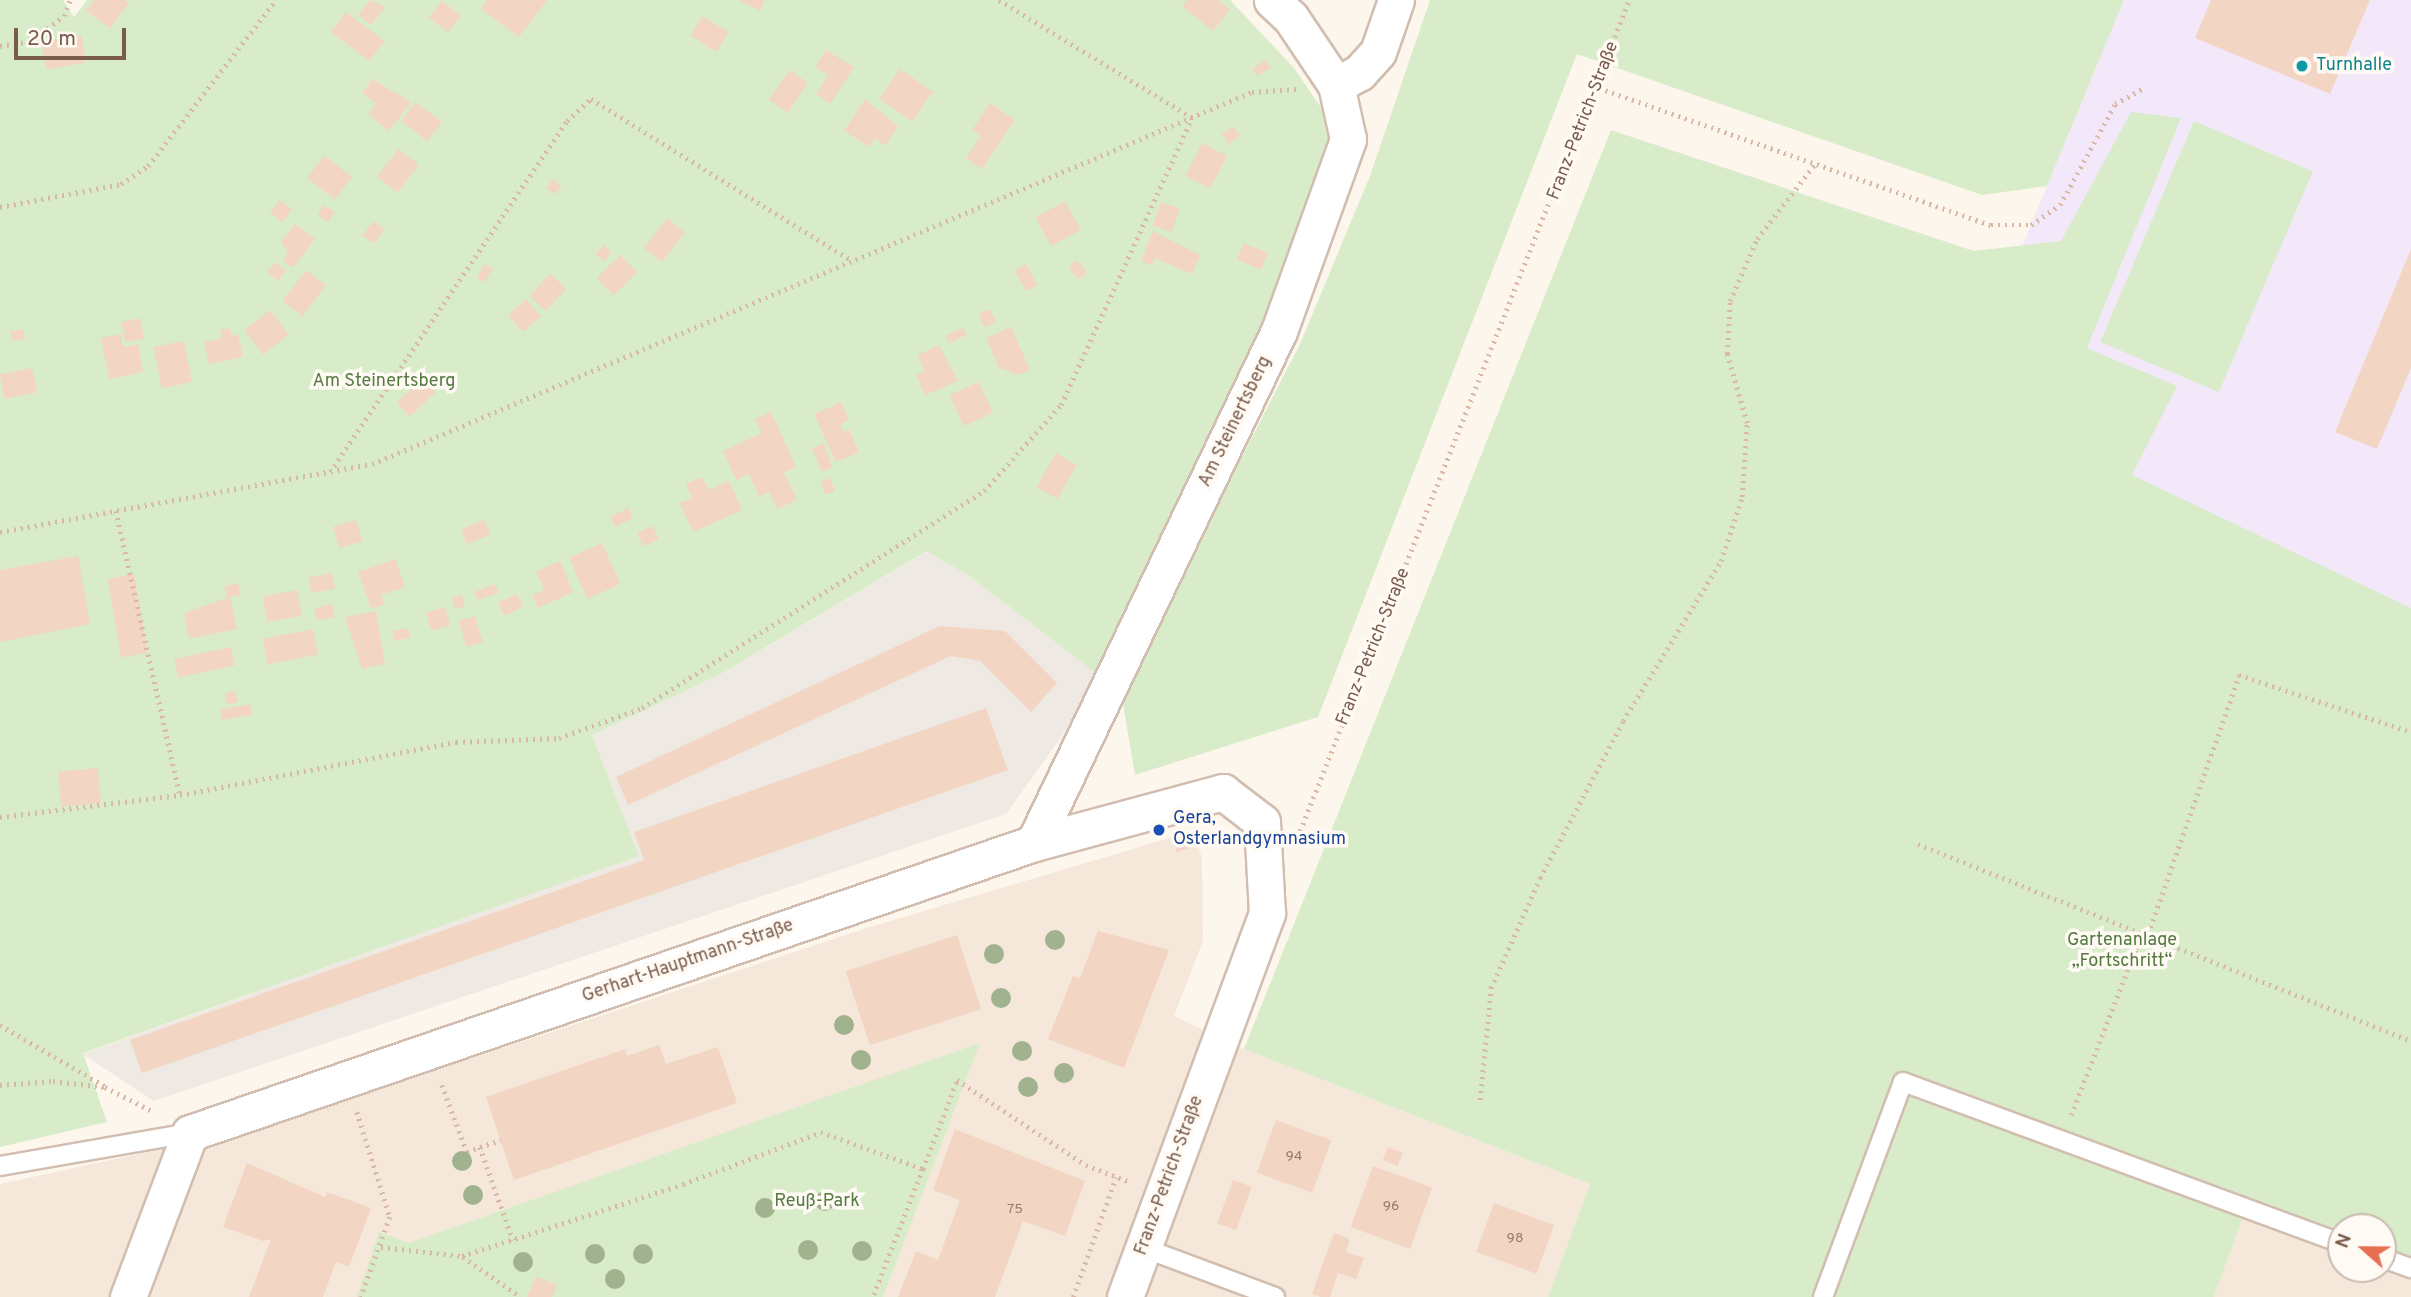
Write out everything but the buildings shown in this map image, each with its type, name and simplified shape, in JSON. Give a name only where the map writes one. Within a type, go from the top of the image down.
[{"type":"street","name":"Am Steinertsberg","points":[[1034,843],[1279,331],[1348,139],[1336,85],[1291,18],[1272,0]]},
{"type":"street","points":[[1336,85],[1359,73],[1378,52],[1396,0]]},
{"type":"street","name":"Gerhart-Hauptmann-Straße","points":[[190,1133],[1034,843],[1223,792],[1262,822],[1267,913]]},
{"type":"street","name":"Franz-Petrich-Straße","points":[[1125,1297],[1267,913]]},
{"type":"street","points":[[128,1297],[190,1133]]},
{"type":"lane","points":[[1823,1297],[1903,1082],[2060,1142],[2327,1238]]},
{"type":"lane","points":[[0,1167],[190,1133]]},
{"type":"lane","points":[[1143,1248],[1275,1297]]},
{"type":"path","points":[[0,46],[30,41],[64,16],[70,0]]},
{"type":"path","points":[[0,207],[121,184],[148,166],[276,0]]},
{"type":"path","points":[[998,0],[1192,118]]},
{"type":"path","name":"Franz-Petrich-Straße","points":[[1298,836],[1599,88],[1629,0]]},
{"type":"path","points":[[0,532],[372,464],[1252,92],[1336,85]]},
{"type":"path","points":[[1599,88],[1991,225],[2031,225],[2060,205],[2115,104],[2144,88]]},
{"type":"path","points":[[330,472],[567,121],[591,99],[853,261]]},
{"type":"path","points":[[0,817],[180,794],[456,742],[559,738],[642,708],[984,491],[1028,448],[1061,405],[1192,118]]},
{"type":"path","points":[[1480,1100],[1491,988],[1529,902],[1623,721],[1721,561],[1742,497],[1747,423],[1727,354],[1730,301],[1757,239],[1815,164]]},
{"type":"path","points":[[116,511],[180,794]]},
{"type":"path","points":[[2060,1142],[2136,948],[2148,934],[2239,675],[2411,732]]},
{"type":"path","points":[[1918,844],[2411,1041]]},
{"type":"path","points":[[0,1025],[190,1133]]},
{"type":"path","points":[[430,1051],[467,1152],[501,1140]]},
{"type":"path","points":[[347,1079],[390,1217],[361,1297]]},
{"type":"path","points":[[873,1297],[957,1080],[1086,1165],[1163,1196]]},
{"type":"path","points":[[0,1085],[53,1081],[106,1087]]},
{"type":"path","points":[[381,1247],[463,1256],[821,1132],[923,1169]]},
{"type":"path","points":[[480,1147],[513,1240]]},
{"type":"path","points":[[1073,1297],[1115,1177]]},
{"type":"path","points":[[463,1256],[521,1297]]},
{"type":"shaded area","points":[[2124,0],[2411,0],[2411,610],[1958,401]]},
{"type":"shaded area","points":[[928,551],[971,577],[1103,679],[1006,814],[154,1101],[82,1054],[639,856],[592,735],[719,675]]},
{"type":"shaded area","points":[[1193,831],[1202,858],[1203,941],[1174,1016],[1244,1049],[1590,1184],[1548,1297],[0,1297],[0,1184],[266,1126],[867,928]]},
{"type":"shaded area","points":[[2244,1214],[2327,1245],[2327,1283],[2397,1283],[2397,1271],[2411,1276],[2411,1297],[2214,1297]]},
{"type":"green space","name":"Am Steinertsberg","points":[[0,0],[63,0],[74,17],[87,0],[1230,0],[1294,68],[1327,116],[1337,160],[1272,327],[1103,679],[971,577],[927,551],[719,675],[592,735],[639,856],[83,1053],[107,1122],[0,1147]]},
{"type":"green space","points":[[1430,0],[2124,0],[2047,186],[1982,195],[1577,54],[1318,717],[1135,775],[1121,692],[1300,344],[1370,176]]},
{"type":"green space","name":"Gartenanlage „Fortschritt“","points":[[2131,112],[2181,118],[2087,348],[2177,386],[2132,475],[2411,608],[2411,1276],[2397,1271],[2397,1213],[2327,1213],[2327,1245],[2244,1214],[2214,1297],[1548,1297],[1590,1184],[1244,1049],[1611,130],[1974,251],[2061,241]]},
{"type":"green space","points":[[2194,121],[2313,171],[2219,392],[2100,342]]},
{"type":"green space","name":"Reuß-Park","points":[[980,1043],[883,1297],[357,1297],[379,1232],[409,1243]]},
{"type":"place","name":"Turnhalle","points":[[2302,66]]},
{"type":"place","name":"Gera, Osterlandgymnasium","points":[[1159,830]]}]
